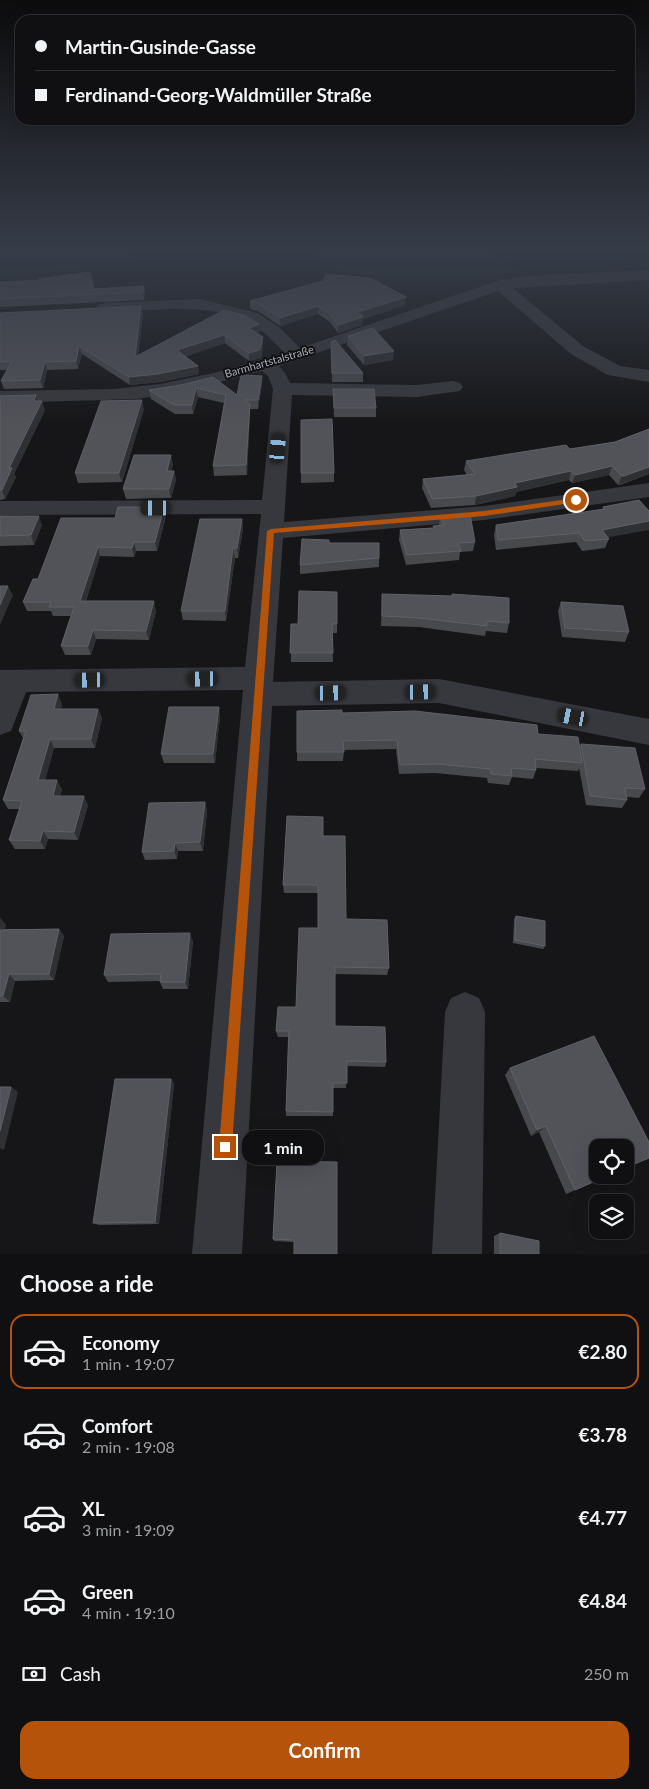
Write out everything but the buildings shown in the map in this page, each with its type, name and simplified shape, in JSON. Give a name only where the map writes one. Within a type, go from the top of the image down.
[{"type":"street","points":[[86,309],[97,309]]},
{"type":"street","points":[[218,309],[251,317],[273,331],[297,355]]},
{"type":"street","name":"Barmhartstalstraße","points":[[0,396],[120,394],[273,376],[297,355],[432,309]]},
{"type":"street","points":[[528,309],[577,350],[615,370],[649,376]]},
{"type":"street","points":[[217,1254],[272,519],[273,376],[417,390],[453,387]]},
{"type":"street","points":[[0,508],[272,519],[484,513],[649,490]]},
{"type":"street","points":[[0,722],[8,681],[439,691],[649,732]]},
{"type":"street","points":[[457,1254],[465,1012]]},
{"type":"route","points":[[225,1147],[271,531],[384,523],[484,513],[576,500]]}]
